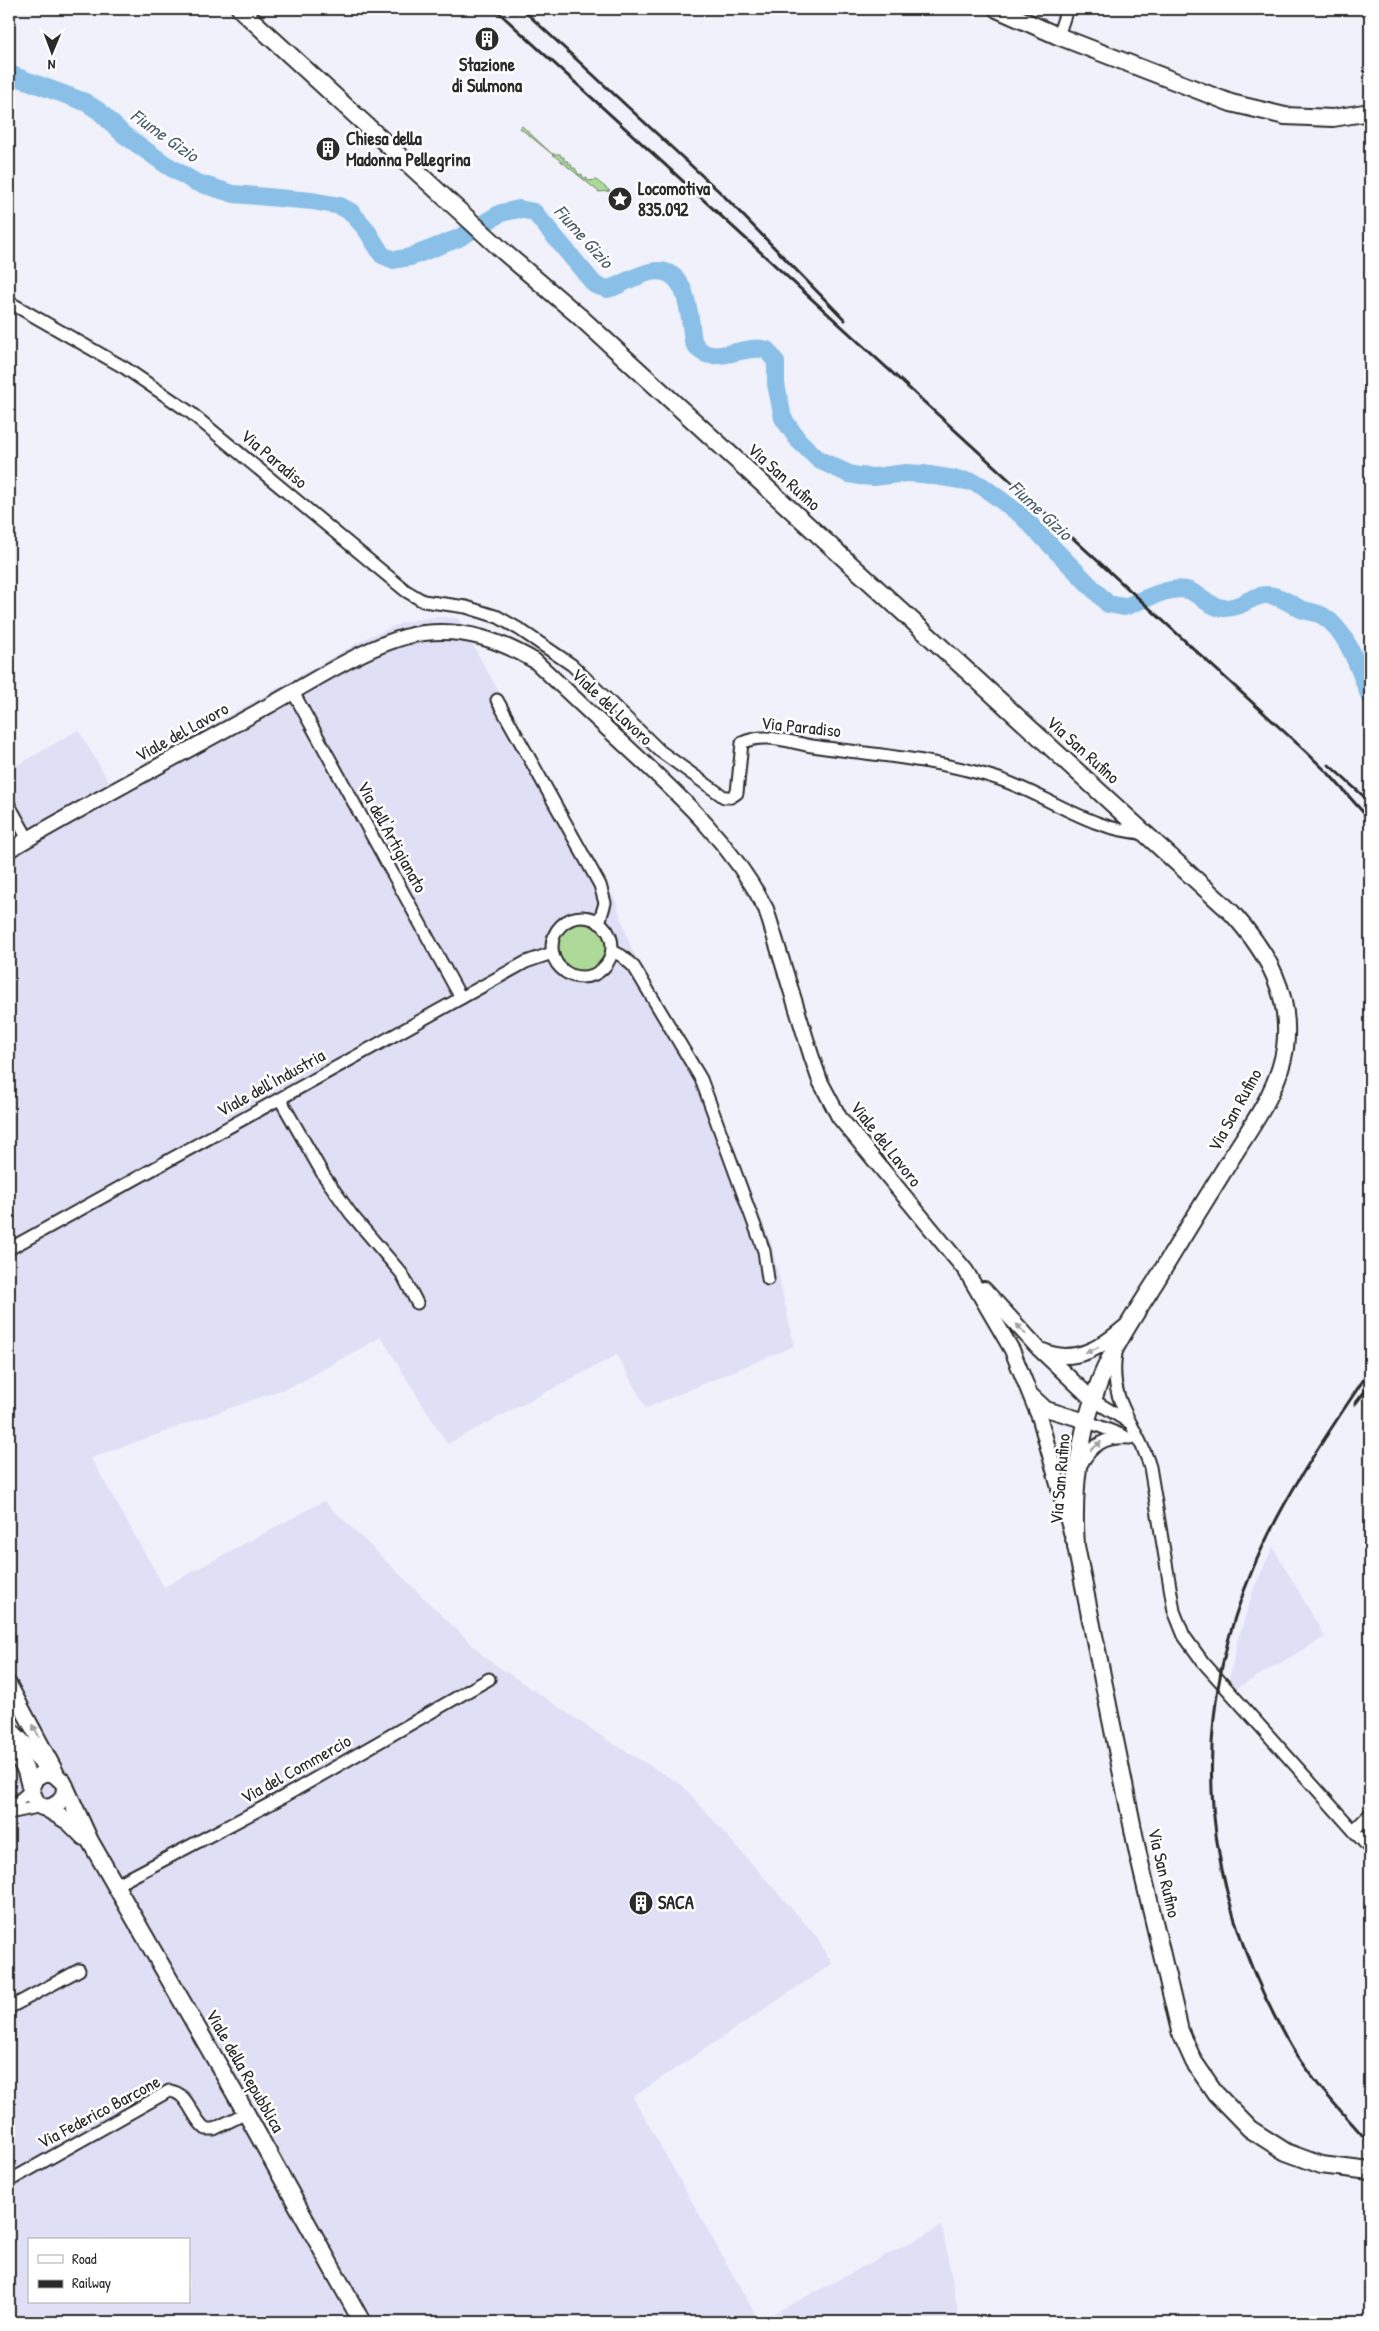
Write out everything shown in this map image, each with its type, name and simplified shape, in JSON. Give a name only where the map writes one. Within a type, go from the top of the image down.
[{"type":"main road","name":"Via San Rufino","points":[[240,9],[1232,913],[1261,948],[1279,983],[1285,1005],[1287,1024],[1285,1049],[1271,1091],[1117,1344],[1093,1400],[1086,1421],[1077,1475],[1076,1546],[1138,1854],[1180,2031],[1194,2062],[1216,2094],[1250,2130],[1286,2152],[1321,2165],[1370,2170]]},
{"type":"main road","points":[[997,9],[1058,36],[1231,103],[1285,116],[1333,118],[1370,112]]},
{"type":"main road","points":[[9,1729],[58,1778],[63,1797],[60,1802],[50,1807],[43,1806],[32,1798],[24,1766],[9,1747]]},
{"type":"main road","points":[[30,1789],[38,1775],[58,1778]]},
{"type":"main road","name":"Viale della Repubblica","points":[[58,1778],[90,1841],[246,2113],[362,2322]]},
{"type":"main road","name":"Viale della Repubblica","points":[[43,1806],[69,1822],[90,1841]]},
{"type":"street","points":[[1058,36],[1067,9]]},
{"type":"street","name":"Via Paradiso","points":[[9,302],[125,368],[191,413],[406,592],[423,601],[466,607],[498,617],[572,665],[660,751],[724,797],[731,797],[737,793],[742,743],[748,739],[781,739],[812,746],[869,752],[960,768],[998,778],[1109,829],[1144,833]]},
{"type":"street","points":[[508,644],[519,629]]},
{"type":"street","name":"Viale del Lavoro","points":[[9,850],[293,692],[377,648],[416,635],[454,632],[484,637],[508,644],[535,661],[689,804],[736,859],[766,909],[820,1081],[839,1117],[966,1271],[1038,1349],[1093,1400]]},
{"type":"street","name":"Via dell'Artigianato","points":[[293,692],[461,998]]},
{"type":"street","points":[[497,700],[600,885],[605,903],[599,923]]},
{"type":"street","points":[[9,806],[28,839]]},
{"type":"street","points":[[579,918],[599,923],[608,932],[612,950],[607,964],[602,969],[590,976],[583,977],[563,971],[554,960],[552,953],[553,939],[566,922],[579,918]]},
{"type":"street","points":[[612,950],[634,967],[701,1080],[764,1251],[768,1279]]},
{"type":"street","name":"Viale dell'Industria","points":[[9,1249],[526,962],[552,953]]},
{"type":"street","points":[[280,1099],[324,1176],[351,1214],[402,1274],[417,1303]]},
{"type":"street","name":"Viale del Lavoro","points":[[966,1271],[1004,1333],[1030,1393],[1054,1463],[1066,1522],[1076,1546]]},
{"type":"street","points":[[1038,1349],[1057,1355],[1090,1352],[1110,1339],[1131,1321]]},
{"type":"street","points":[[1117,1344],[1115,1389],[1131,1433]]},
{"type":"street","name":"Viale del Lavoro","points":[[1030,1393],[1046,1409],[1086,1421]]},
{"type":"street","points":[[1093,1400],[1121,1417],[1131,1433],[1143,1446],[1150,1467],[1174,1610],[1184,1636],[1203,1662],[1370,1849]]},
{"type":"street","points":[[1086,1421],[1131,1433]]},
{"type":"street","points":[[1077,1475],[1086,1456],[1100,1442],[1131,1433]]},
{"type":"street","name":"Via del Commercio","points":[[116,1886],[283,1797],[489,1679]]},
{"type":"street","name":"Viale della Repubblica","points":[[9,1684],[35,1729],[58,1778]]},
{"type":"street","points":[[9,1809],[30,1789]]},
{"type":"street","points":[[9,1813],[43,1806]]},
{"type":"street","points":[[1354,1830],[1370,1814]]},
{"type":"street","points":[[9,2008],[78,1970]]},
{"type":"street","name":"Via Federico Barcone","points":[[9,2181],[169,2091],[177,2092],[183,2096],[195,2118],[206,2129],[214,2129],[246,2113]]},
{"type":"shaded area","points":[[433,617],[458,618],[615,900],[632,950],[705,1072],[772,1246],[794,1346],[646,1408],[617,1355],[447,1444],[381,1337],[295,1385],[91,1458],[164,1587],[324,1501],[487,1659],[609,1741],[682,1785],[817,1937],[832,1964],[633,2097],[759,2321],[942,2226],[960,2322],[9,2322],[9,770],[78,730],[110,783],[368,637],[404,622]]},
{"type":"shaded area","points":[[1273,1547],[1325,1637],[1237,1688],[1229,1680],[1237,1643],[1254,1588]]},
{"type":"green space","points":[[522,126],[551,153],[520,128]]},
{"type":"green space","points":[[552,154],[560,154],[561,157],[564,157],[564,161],[568,161],[572,168],[575,168],[579,175],[582,174],[583,178],[587,178],[587,181],[596,180],[610,191],[599,192]]},
{"type":"green space","points":[[577,923],[587,923],[599,930],[606,942],[606,952],[599,964],[587,971],[577,971],[569,967],[562,960],[558,952],[558,942],[562,934],[569,927]]},
{"type":"waterway","name":"Fiume Gizio","points":[[9,74],[85,102],[99,111],[123,134],[165,164],[195,182],[234,194],[312,201],[340,206],[351,212],[366,229],[382,255],[394,260],[410,257],[459,238],[501,213],[519,209],[534,212],[595,285],[607,289],[650,272],[663,272],[673,276],[685,294],[693,341],[700,350],[708,354],[717,355],[747,350],[767,350],[776,362],[776,384],[783,418],[798,440],[819,460],[849,474],[859,476],[874,477],[906,473],[923,474],[973,482],[982,486],[1021,515],[1108,604],[1124,607],[1165,591],[1182,589],[1190,591],[1210,604],[1223,608],[1230,608],[1256,597],[1266,595],[1276,596],[1301,609],[1321,615],[1332,623],[1346,642],[1370,697]]},
{"type":"railway","points":[[495,9],[1302,748],[1329,774],[1370,820]]},
{"type":"railway","points":[[522,9],[723,195],[845,320]]},
{"type":"railway","points":[[1329,765],[1370,802]]},
{"type":"railway","points":[[1370,1370],[1293,1490],[1254,1566],[1232,1627],[1218,1689],[1212,1750],[1213,1811],[1222,1872],[1239,1931],[1262,1990],[1300,2060],[1370,2144]]},
{"type":"railway","points":[[1355,1404],[1370,1385]]},
{"type":"place","name":"Stazione di Sulmona","points":[[487,39]]},
{"type":"place","name":"Chiesa della Madonna Pellegrina","points":[[328,149]]},
{"type":"place","name":"Locomotiva 835.092","points":[[620,199]]},
{"type":"place","name":"SACA","points":[[641,1903]]}]
